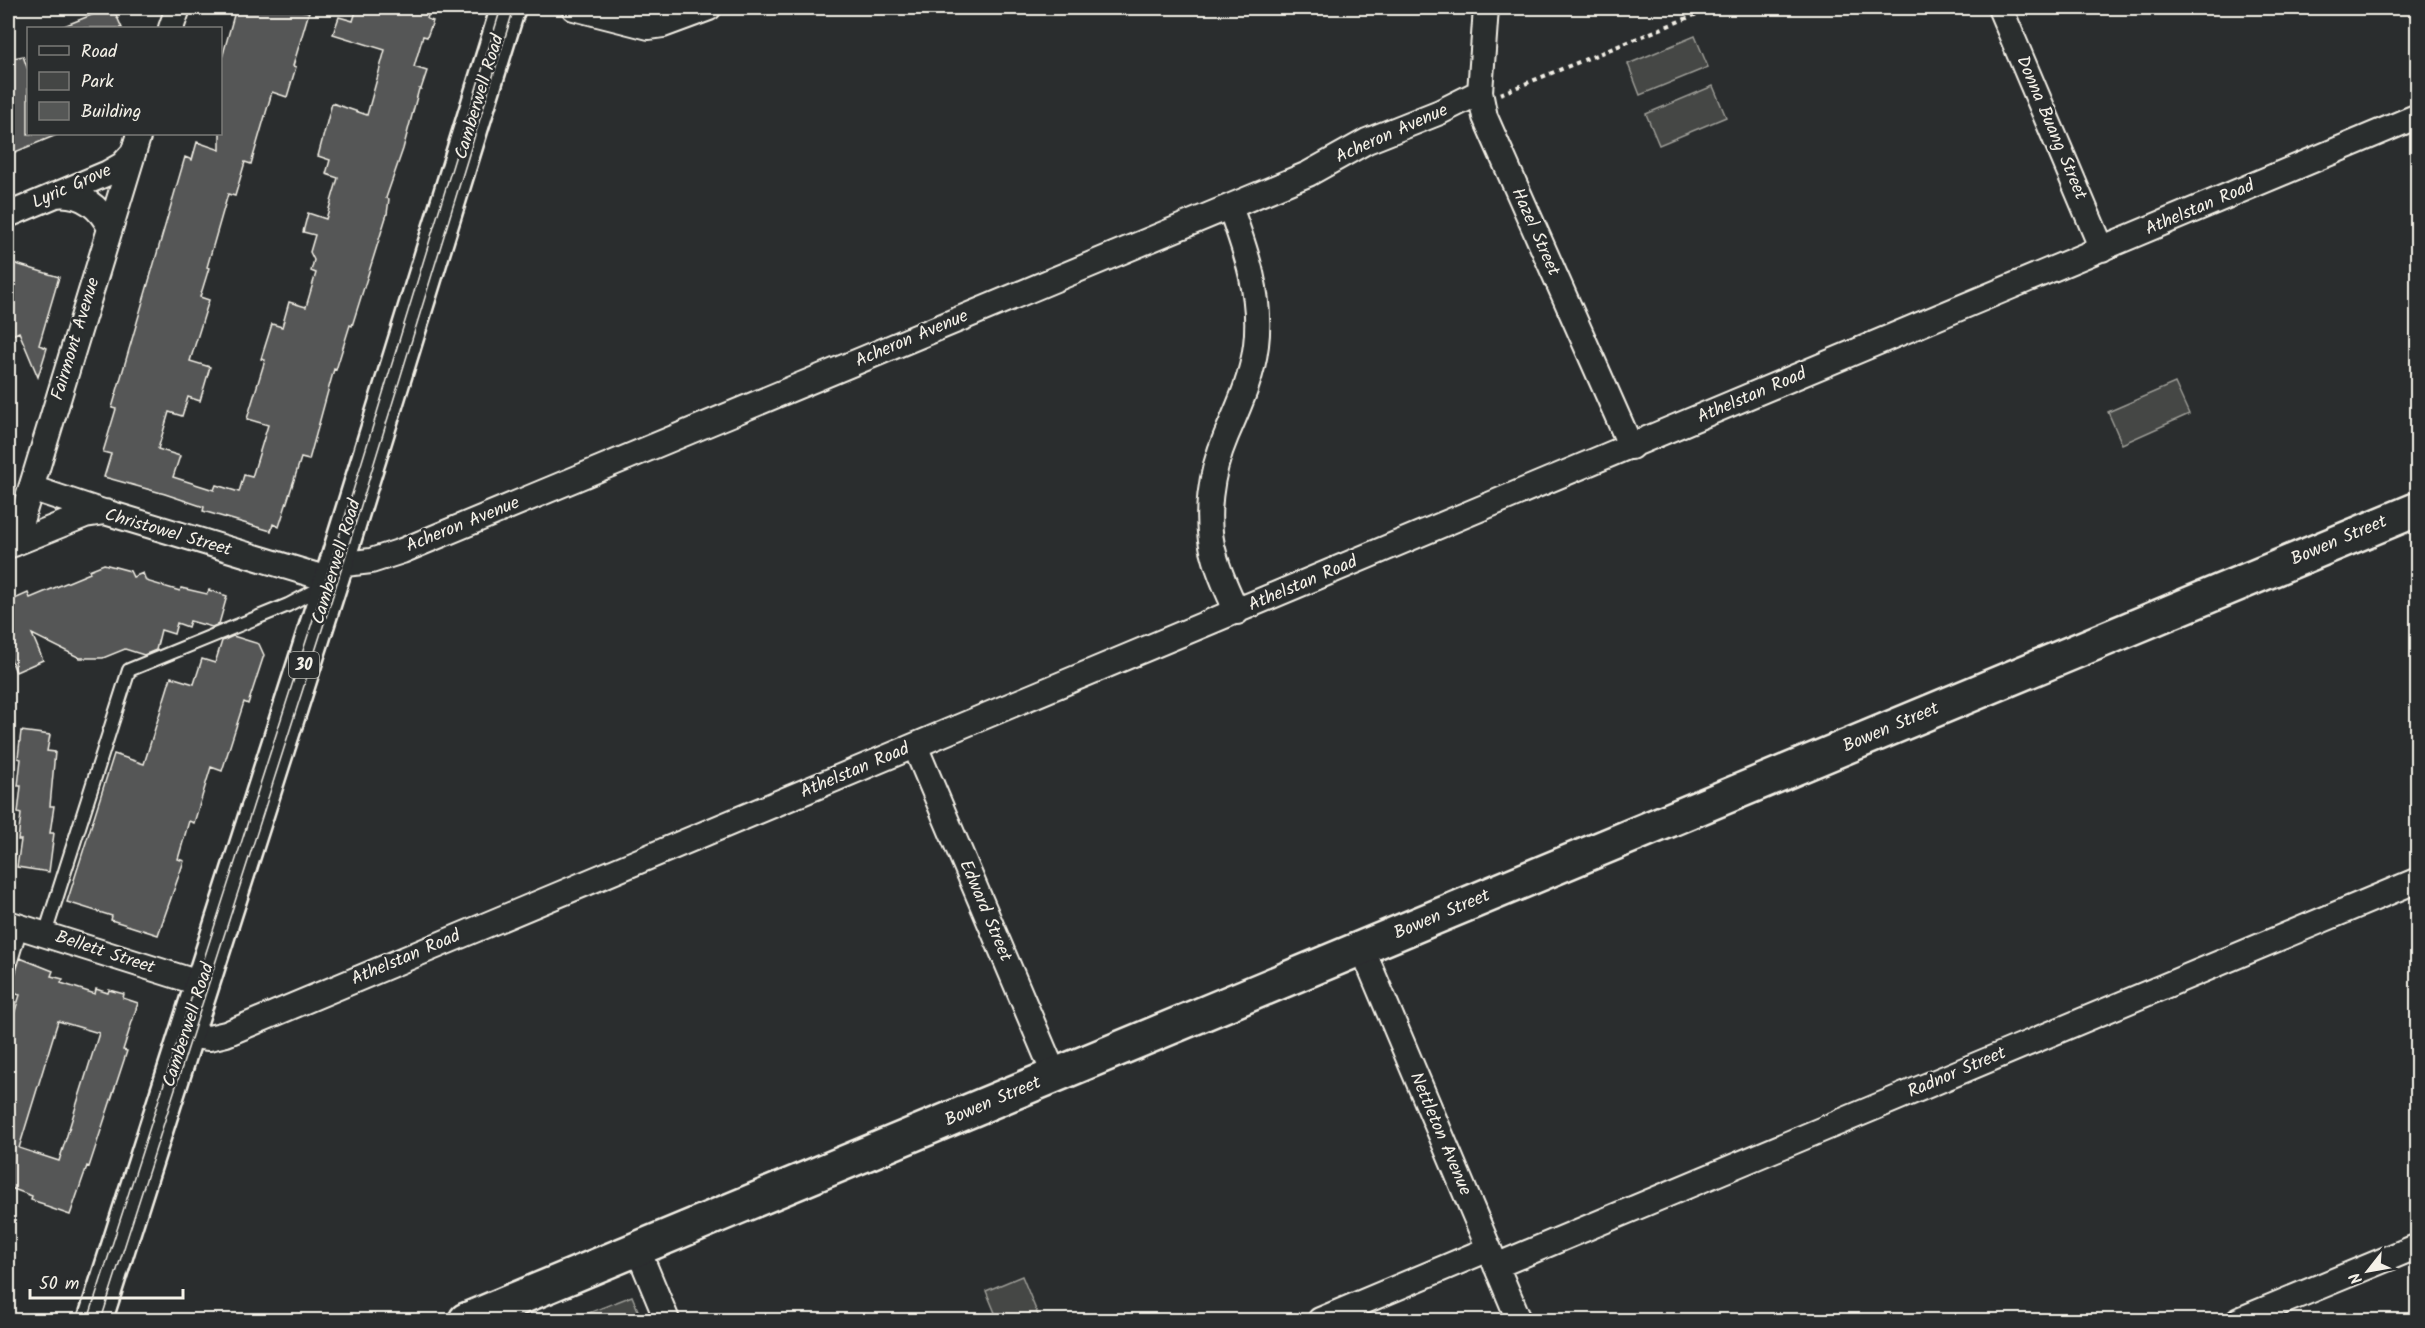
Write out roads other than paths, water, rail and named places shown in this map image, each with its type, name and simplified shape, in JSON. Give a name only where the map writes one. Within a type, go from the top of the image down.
[{"type":"street","points":[[171,27],[177,8]]},
{"type":"street","name":"Camberwell Road","points":[[95,1320],[332,576],[508,8]]},
{"type":"street","points":[[574,8],[649,27],[663,25],[709,8]]},
{"type":"street","name":"Hazel Street","points":[[1486,8],[1480,98],[1485,117],[1631,447]]},
{"type":"street","name":"Donna Buang Street","points":[[2000,8],[2102,249]]},
{"type":"street","name":"Acheron Avenue","points":[[332,576],[402,550],[1230,207],[1308,174],[1366,141],[1480,98]]},
{"type":"street","name":"Athelstan Road","points":[[186,1035],[209,1038],[226,1034],[2418,116]]},
{"type":"street","name":"Lyric Grove","points":[[8,215],[116,168],[136,143]]},
{"type":"street","name":"Fairmont Avenue","points":[[11,545],[31,488],[136,143]]},
{"type":"street","points":[[55,195],[69,194],[88,201],[99,211],[110,228]]},
{"type":"street","points":[[1230,207],[1252,277],[1256,309],[1256,344],[1245,392],[1218,457],[1213,479],[1210,519],[1214,555],[1237,612]]},
{"type":"street","points":[[31,488],[105,512]]},
{"type":"street","name":"Bowen Street","points":[[466,1320],[2418,509]]},
{"type":"street","name":"Christowel Street","points":[[11,545],[85,515],[105,512],[332,576]]},
{"type":"street","name":"Edward Street","points":[[915,746],[1055,1076]]},
{"type":"street","name":"Radnor Street","points":[[1320,1320],[1492,1258],[2418,880]]},
{"type":"street","name":"Bellett Street","points":[[14,925],[202,984]]},
{"type":"street","name":"Nettleton Avenue","points":[[1362,948],[1519,1320]]},
{"type":"street","points":[[2239,1320],[2418,1246]]},
{"type":"street","points":[[638,1250],[668,1320]]},
{"type":"lane","points":[[45,934],[129,670],[288,605],[332,576]]},
{"type":"lane","points":[[8,971],[14,925]]},
{"type":"tram line","points":[[88,1320],[326,579],[501,8]]},
{"type":"tram line","points":[[101,1320],[343,564],[514,8]]}]
